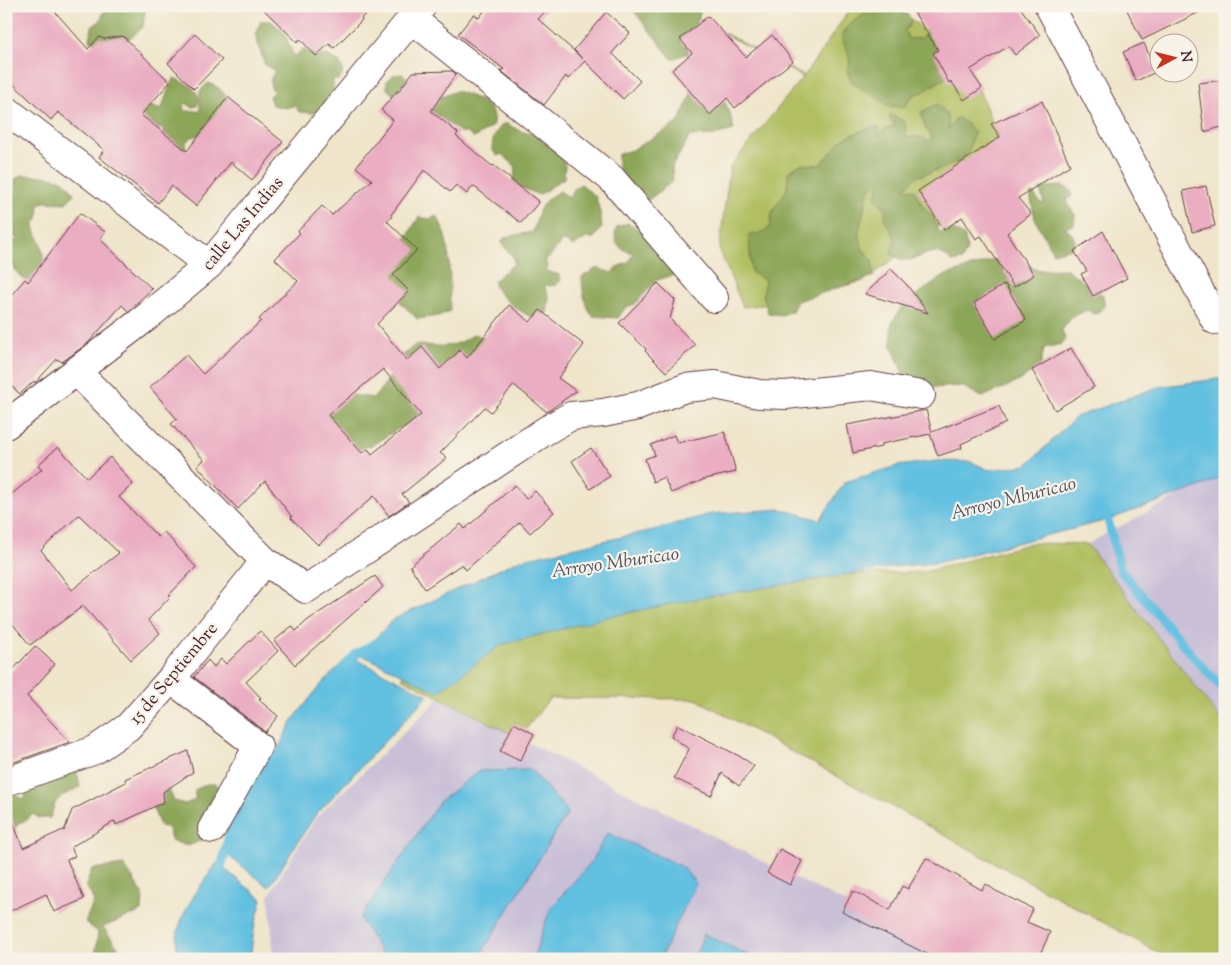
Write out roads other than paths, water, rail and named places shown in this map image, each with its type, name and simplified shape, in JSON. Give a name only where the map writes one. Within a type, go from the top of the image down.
[{"type":"street","points":[[1049,6],[1215,320]]},
{"type":"street","points":[[417,13],[612,179],[714,298]]},
{"type":"street","name":"calle Las Indias","points":[[6,425],[148,316],[209,265],[417,13]]},
{"type":"street","points":[[6,110],[209,265]]},
{"type":"street","points":[[76,371],[265,561],[306,589],[571,416],[603,413],[638,406],[685,388],[715,385],[759,394],[784,395],[871,386],[921,395]]},
{"type":"street","name":"15 de Septiembre","points":[[6,782],[95,750],[128,727],[171,679],[265,561]]},
{"type":"street","points":[[171,679],[258,746],[212,828]]},
{"type":"water","points":[[1225,378],[1225,475],[1207,484],[1108,520],[936,563],[901,566],[706,597],[607,617],[501,645],[438,692],[360,654],[394,619],[519,560],[649,531],[711,514],[781,509],[820,520],[845,482],[897,466],[937,461],[971,462],[989,470],[1027,465],[1076,417],[1158,387]]},
{"type":"water","points":[[349,656],[428,695],[314,817],[269,887],[222,851],[236,819],[259,784],[293,720],[318,688]]},
{"type":"water","points":[[531,770],[568,812],[478,959],[385,959],[360,918],[440,801],[479,771]]},
{"type":"water","points":[[607,833],[681,866],[696,883],[660,959],[533,959],[550,909],[593,860]]},
{"type":"water","points":[[217,863],[262,899],[254,929],[250,959],[180,959],[177,947],[177,934],[181,921],[194,896]]},
{"type":"water","points":[[704,934],[756,959],[694,959]]},
{"type":"waterway","points":[[1108,520],[1121,571],[1225,691]]},
{"type":"waterway","name":"Arroyo Mburicao","points":[[345,666],[355,655],[374,644]]},
{"type":"waterway","name":"Arroyo Mburicao","points":[[219,877],[234,814],[274,757]]}]
